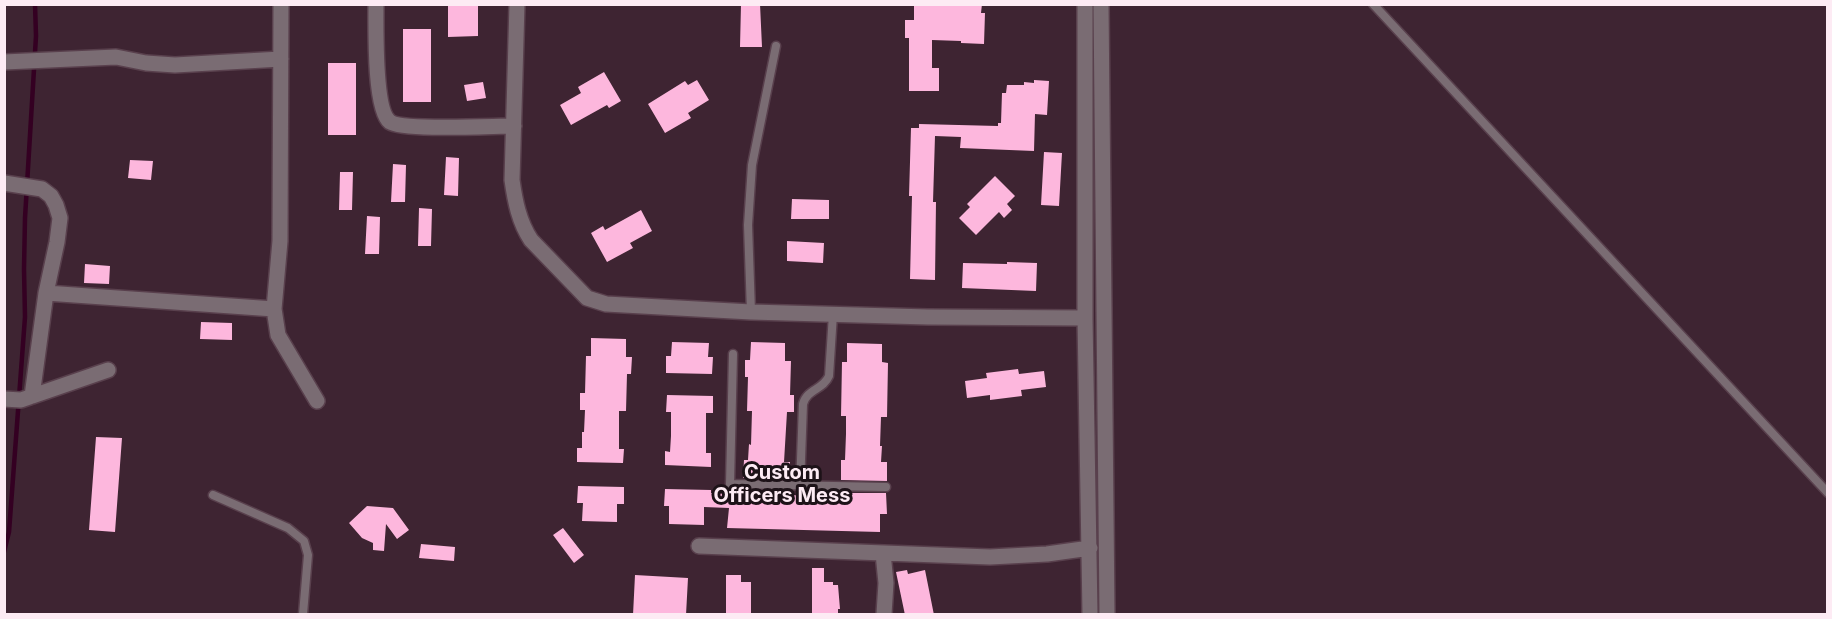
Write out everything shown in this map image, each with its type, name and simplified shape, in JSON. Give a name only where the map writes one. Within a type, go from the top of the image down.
[{"type":"street","points":[[281,4],[280,241],[274,309],[278,335],[317,400]]},
{"type":"street","points":[[376,4],[379,97],[383,113],[390,122],[418,126],[514,126]]},
{"type":"street","points":[[517,4],[513,180],[517,206],[525,232],[531,240],[587,298],[606,304],[751,312],[1085,318]]},
{"type":"street","points":[[1085,4],[1085,318],[1090,615]]},
{"type":"street","points":[[1101,4],[1107,615]]},
{"type":"street","points":[[4,62],[116,57],[146,63],[175,65],[281,58]]},
{"type":"street","points":[[16,399],[46,293],[60,218],[51,196],[42,189],[18,184]]},
{"type":"street","points":[[46,293],[274,309]]},
{"type":"street","points":[[16,399],[108,370]]},
{"type":"street","points":[[699,546],[990,557],[1047,555],[1090,548]]},
{"type":"street","points":[[883,553],[886,583],[884,615]]},
{"type":"lane","points":[[1373,4],[1827,493]]},
{"type":"lane","points":[[751,312],[748,225],[752,165],[776,46]]},
{"type":"lane","points":[[800,487],[803,404],[807,394],[819,388],[829,376],[833,314]]},
{"type":"lane","points":[[733,354],[730,484],[886,487]]},
{"type":"lane","points":[[213,495],[288,528],[304,542],[308,555],[303,615]]},
{"type":"building","points":[[448,4],[478,4],[478,36],[448,37]]},
{"type":"building","points":[[741,4],[760,4],[762,47],[740,47]]},
{"type":"building","points":[[914,4],[982,4],[981,13],[985,13],[984,44],[932,40],[932,68],[939,68],[939,91],[909,91],[909,38],[905,38],[905,20],[914,20]]},
{"type":"building","points":[[403,29],[431,29],[431,102],[403,102]]},
{"type":"building","points":[[328,63],[356,63],[356,135],[328,135]]},
{"type":"building","points":[[604,72],[621,101],[609,108],[607,105],[571,125],[560,105],[581,93],[578,87]]},
{"type":"building","points":[[697,80],[709,100],[688,113],[691,118],[665,133],[648,104],[685,81],[688,85]]},
{"type":"building","points":[[1034,80],[1049,81],[1047,115],[1035,114],[1034,151],[960,148],[961,137],[935,136],[933,202],[936,202],[935,280],[910,279],[911,128],[919,128],[919,124],[998,126],[998,123],[1001,123],[1002,93],[1006,93],[1007,85],[1024,85],[1024,82],[1034,83]]},
{"type":"building","points":[[483,82],[486,98],[467,101],[464,85]]},
{"type":"building","points":[[1044,152],[1062,153],[1059,206],[1041,205]]},
{"type":"building","points":[[446,157],[459,158],[458,196],[444,195]]},
{"type":"building","points":[[130,160],[153,161],[151,180],[128,178]]},
{"type":"building","points":[[393,164],[406,165],[405,202],[391,202]]},
{"type":"building","points":[[340,172],[353,172],[352,210],[339,210]]},
{"type":"building","points":[[995,176],[1015,196],[1007,204],[1012,210],[1004,218],[999,212],[976,235],[959,218],[970,207],[967,204]]},
{"type":"building","points":[[792,199],[829,200],[829,219],[791,219]]},
{"type":"building","points":[[419,208],[432,209],[431,246],[418,246]]},
{"type":"building","points":[[641,210],[652,231],[630,243],[633,248],[607,262],[591,233],[603,226],[605,230]]},
{"type":"building","points":[[367,216],[380,217],[379,254],[365,254]]},
{"type":"building","points":[[787,241],[824,243],[823,263],[787,261]]},
{"type":"building","points":[[1007,262],[1037,263],[1036,291],[962,288],[963,263],[1007,264]]},
{"type":"building","points":[[85,264],[110,266],[109,284],[84,283]]},
{"type":"building","points":[[201,322],[232,323],[232,340],[200,339]]},
{"type":"building","points":[[591,338],[626,339],[626,357],[632,357],[631,374],[627,374],[626,411],[619,411],[619,449],[624,449],[623,463],[577,462],[577,448],[582,448],[585,410],[580,410],[580,393],[585,393],[586,356],[591,356]]},
{"type":"building","points":[[672,342],[709,343],[708,357],[713,357],[712,374],[666,373],[666,356],[671,356]]},
{"type":"building","points":[[751,342],[785,343],[785,361],[791,361],[790,395],[794,395],[794,412],[787,412],[784,462],[790,462],[790,479],[743,478],[744,460],[748,460],[749,444],[751,445],[752,411],[747,411],[748,377],[745,377],[745,360],[750,360]]},
{"type":"building","points":[[847,343],[882,344],[882,362],[888,363],[887,417],[881,417],[880,446],[882,446],[881,462],[887,462],[887,481],[841,480],[841,460],[845,460],[846,434],[846,416],[841,416],[842,362],[847,362]]},
{"type":"building","points":[[1018,369],[1019,374],[1044,371],[1046,387],[1021,390],[1022,396],[990,400],[990,395],[967,398],[965,381],[987,378],[986,373]]},
{"type":"building","points":[[667,395],[713,396],[713,413],[706,413],[706,453],[711,453],[711,467],[665,465],[665,451],[670,452],[671,436],[671,412],[666,412]]},
{"type":"building","points":[[96,437],[122,438],[115,532],[89,530]]},
{"type":"building","points":[[578,486],[624,487],[624,504],[617,504],[617,522],[582,521],[583,503],[577,503]]},
{"type":"building","points":[[665,489],[711,490],[711,493],[743,495],[743,491],[789,492],[789,495],[841,497],[841,493],[886,493],[887,514],[880,514],[880,532],[727,528],[729,508],[704,507],[704,525],[669,524],[669,506],[664,506]]},
{"type":"building","points":[[367,506],[393,508],[409,530],[397,539],[386,524],[384,551],[373,550],[373,543],[362,538],[349,523]]},
{"type":"building","points":[[563,528],[584,555],[574,563],[553,535]]},
{"type":"building","points":[[421,544],[455,547],[454,561],[419,558]]},
{"type":"building","points":[[812,568],[824,568],[824,582],[833,582],[833,585],[838,585],[840,609],[838,609],[838,615],[812,615]]},
{"type":"building","points":[[907,570],[908,574],[925,570],[934,615],[905,615],[896,572]]},
{"type":"building","points":[[635,575],[688,578],[686,615],[633,615]]},
{"type":"building","points":[[726,575],[741,575],[741,582],[751,582],[751,615],[726,615]]},
{"type":"waterway","points":[[4,552],[9,532],[25,317],[25,218],[36,36],[35,4]]},
{"type":"district","name":"Custom Officers Mess","points":[[782,484]]}]
